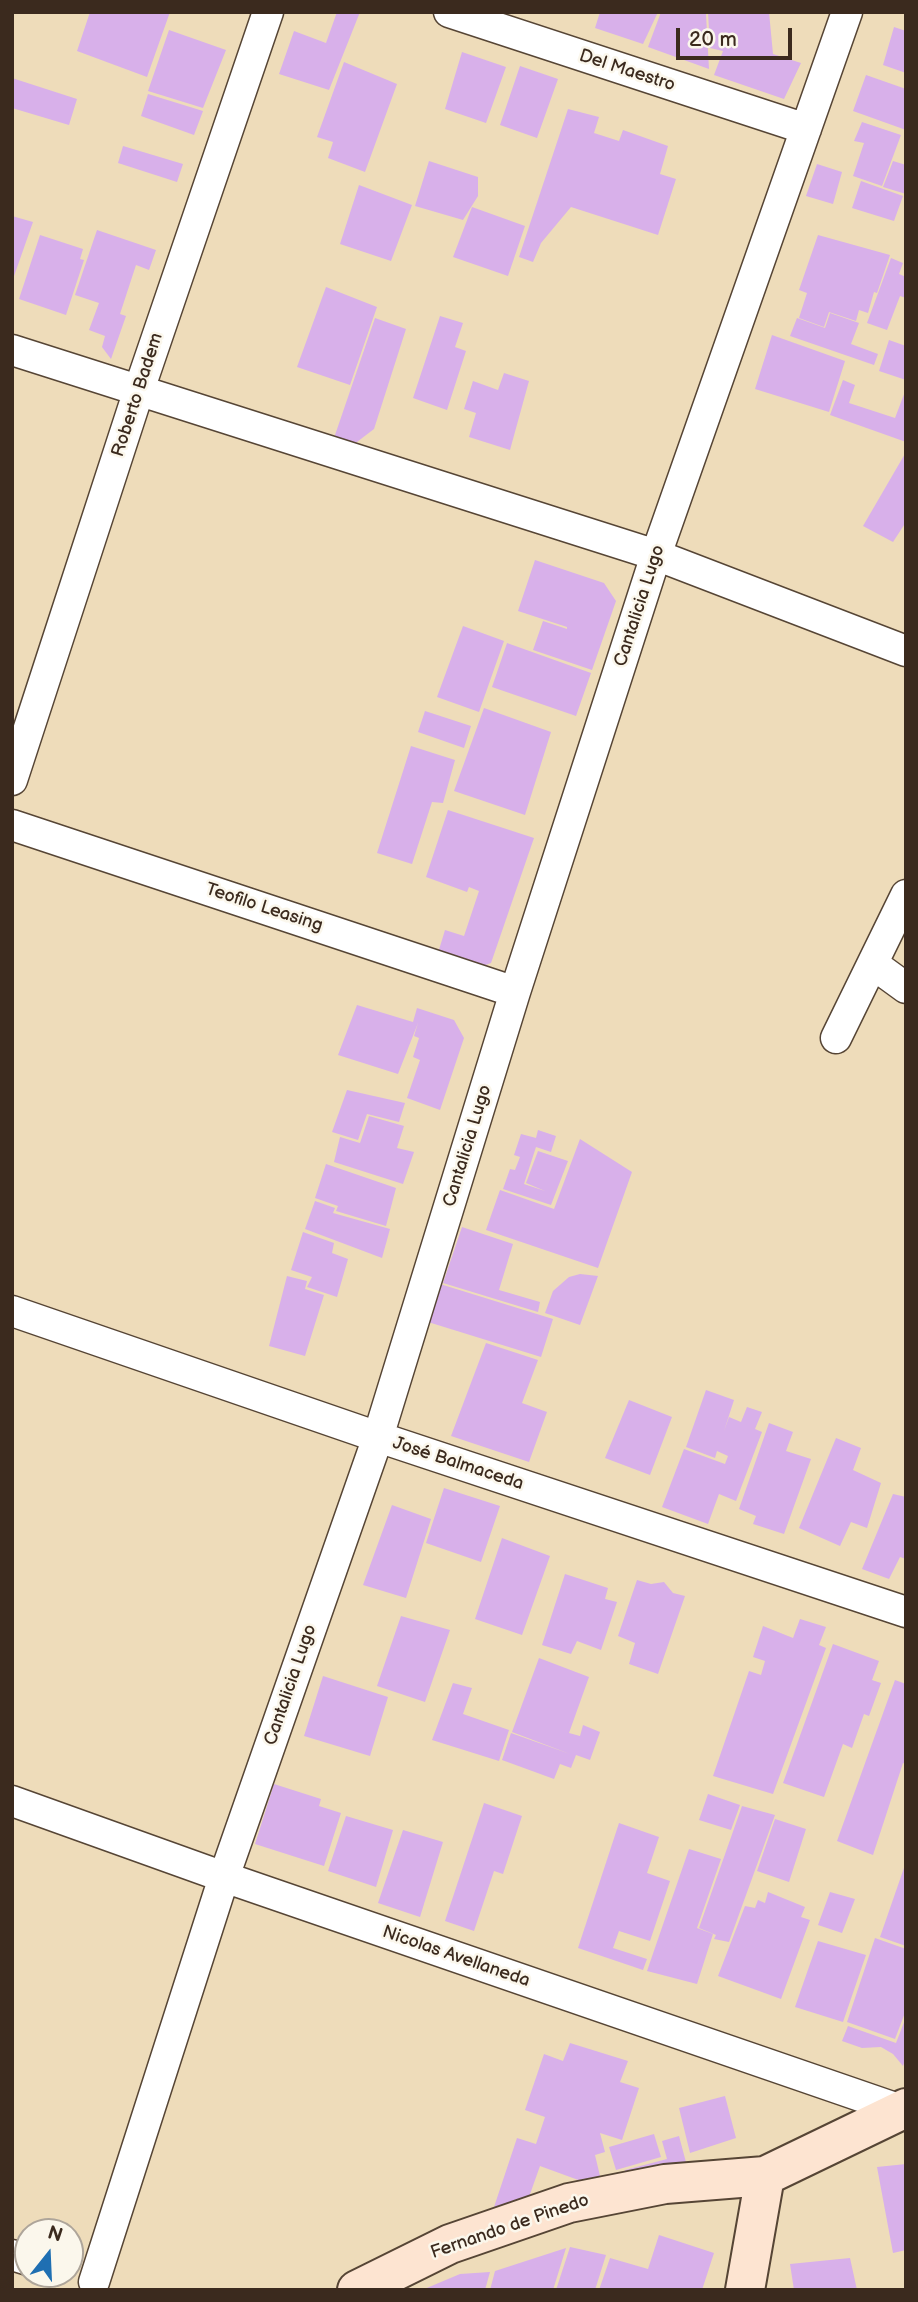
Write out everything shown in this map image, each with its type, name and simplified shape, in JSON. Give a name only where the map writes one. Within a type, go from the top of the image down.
[{"type":"main road","name":"Fernando de Pinedo","points":[[357,2290],[450,2244],[569,2203],[665,2184],[765,2176],[903,2109]]},
{"type":"main road","points":[[745,2290],[765,2176]]},
{"type":"street","name":"Roberto Badem","points":[[12,780],[139,390],[268,12]]},
{"type":"street","name":"Del Maestro","points":[[449,12],[806,129]]},
{"type":"street","name":"Cantalicia Lugo","points":[[91,2282],[223,1877],[378,1437],[515,992],[656,555],[847,12]]},
{"type":"street","points":[[12,350],[656,555],[906,651]]},
{"type":"street","name":"Teofilo Leasing","points":[[12,825],[515,992]]},
{"type":"street","points":[[836,1038],[906,895]]},
{"type":"street","points":[[873,964],[906,988]]},
{"type":"street","name":"José Balmaceda","points":[[12,1311],[378,1437],[906,1612]]},
{"type":"street","name":"Nicolas Avellaneda","points":[[12,1801],[223,1877],[903,2109]]},
{"type":"building","points":[[90,12],[170,12],[147,77],[77,51]]},
{"type":"building","points":[[337,12],[360,12],[329,90],[279,74],[294,31],[326,43]]},
{"type":"building","points":[[600,12],[658,12],[643,44],[595,28]]},
{"type":"building","points":[[661,12],[706,14],[709,69],[648,47]]},
{"type":"building","points":[[708,12],[769,12],[773,54],[801,63],[784,99],[714,75],[723,51],[710,48]]},
{"type":"building","points":[[894,27],[906,31],[906,73],[883,65]]},
{"type":"building","points":[[169,30],[226,50],[203,108],[148,91]]},
{"type":"building","points":[[462,52],[506,67],[486,123],[445,109]]},
{"type":"building","points":[[344,62],[397,84],[365,172],[328,158],[333,142],[317,137]]},
{"type":"building","points":[[520,66],[558,79],[537,138],[500,125]]},
{"type":"building","points":[[866,75],[906,89],[906,130],[853,111]]},
{"type":"building","points":[[12,78],[77,99],[69,125],[12,108]]},
{"type":"building","points":[[148,94],[203,111],[194,135],[141,116]]},
{"type":"building","points":[[568,109],[599,117],[594,133],[619,141],[623,130],[668,146],[660,174],[676,179],[658,235],[571,207],[541,243],[533,262],[519,257]]},
{"type":"building","points":[[862,122],[901,135],[882,186],[853,176],[864,143],[854,141]]},
{"type":"building","points":[[123,146],[183,164],[177,182],[118,163]]},
{"type":"building","points":[[429,161],[478,177],[478,196],[463,220],[415,206]]},
{"type":"building","points":[[893,161],[906,165],[906,194],[883,187]]},
{"type":"building","points":[[817,164],[842,172],[833,204],[806,196]]},
{"type":"building","points":[[861,181],[903,196],[894,221],[852,208]]},
{"type":"building","points":[[359,185],[412,205],[391,261],[340,244]]},
{"type":"building","points":[[472,207],[525,226],[508,276],[453,257]]},
{"type":"building","points":[[12,216],[33,222],[13,279],[12,279]]},
{"type":"building","points":[[97,230],[156,250],[149,270],[136,265],[120,314],[126,316],[111,359],[102,347],[105,336],[89,330],[99,303],[75,295]]},
{"type":"building","points":[[40,235],[83,249],[80,259],[84,260],[66,315],[19,299]]},
{"type":"building","points":[[818,235],[890,255],[868,313],[859,310],[856,321],[829,312],[824,327],[799,318],[807,293],[799,290]]},
{"type":"building","points":[[891,258],[903,263],[899,274],[906,277],[906,298],[900,296],[887,330],[867,323]]},
{"type":"building","points":[[326,287],[377,307],[350,385],[297,367]]},
{"type":"building","points":[[830,313],[859,323],[851,344],[878,354],[874,365],[790,336],[797,318],[825,328]]},
{"type":"building","points":[[440,316],[463,323],[455,347],[466,351],[447,410],[413,398]]},
{"type":"building","points":[[375,318],[406,329],[374,429],[353,445],[334,438]]},
{"type":"building","points":[[772,335],[845,361],[829,412],[755,389]]},
{"type":"building","points":[[889,340],[906,346],[906,380],[879,371]]},
{"type":"building","points":[[504,373],[529,381],[510,450],[469,437],[476,413],[464,409],[473,381],[498,390]]},
{"type":"building","points":[[843,380],[855,385],[849,403],[895,418],[906,389],[906,442],[830,415]]},
{"type":"building","points":[[906,452],[906,522],[893,542],[863,526]]},
{"type":"building","points":[[535,560],[604,583],[616,601],[592,670],[533,650],[543,621],[567,629],[518,611]]},
{"type":"building","points":[[463,626],[504,641],[479,712],[437,697]]},
{"type":"building","points":[[507,643],[591,673],[576,716],[492,687]]},
{"type":"building","points":[[484,708],[551,732],[525,815],[454,791]]},
{"type":"building","points":[[425,711],[471,726],[464,748],[418,732]]},
{"type":"building","points":[[411,746],[455,760],[443,803],[432,802],[412,864],[377,853]]},
{"type":"building","points":[[448,810],[534,838],[491,963],[480,967],[438,953],[445,930],[464,936],[479,891],[469,887],[467,892],[426,877]]},
{"type":"building","points":[[357,1005],[413,1022],[417,1008],[454,1020],[464,1038],[440,1110],[407,1098],[420,1060],[413,1057],[419,1038],[414,1036],[418,1023],[398,1074],[338,1055]]},
{"type":"building","points":[[347,1090],[405,1103],[399,1122],[367,1114],[358,1140],[332,1132]]},
{"type":"building","points":[[369,1116],[404,1126],[397,1148],[414,1152],[403,1184],[334,1162],[340,1137],[360,1143]]},
{"type":"building","points":[[538,1130],[556,1136],[551,1152],[536,1147],[524,1184],[545,1191],[526,1183],[538,1151],[568,1161],[551,1205],[503,1189],[510,1169],[515,1170],[520,1157],[514,1155],[521,1134],[536,1138]]},
{"type":"building","points":[[580,1139],[632,1172],[598,1268],[486,1230],[500,1190],[554,1209]]},
{"type":"building","points":[[326,1164],[396,1188],[386,1226],[336,1211],[338,1206],[315,1198]]},
{"type":"building","points":[[315,1201],[335,1208],[333,1213],[390,1229],[382,1258],[305,1229]]},
{"type":"building","points":[[462,1227],[513,1244],[499,1290],[540,1302],[538,1312],[443,1283]]},
{"type":"building","points":[[303,1232],[334,1243],[332,1253],[348,1259],[337,1297],[307,1287],[312,1277],[291,1270]]},
{"type":"building","points":[[580,1274],[598,1276],[580,1325],[545,1313],[553,1291],[569,1277]]},
{"type":"building","points":[[287,1276],[307,1281],[305,1289],[324,1295],[305,1356],[269,1346]]},
{"type":"building","points":[[440,1284],[553,1319],[541,1357],[428,1322]]},
{"type":"building","points":[[486,1343],[538,1360],[522,1403],[547,1412],[529,1462],[451,1436]]},
{"type":"building","points":[[706,1390],[734,1400],[724,1431],[729,1417],[741,1422],[747,1407],[762,1412],[755,1429],[762,1432],[736,1501],[719,1494],[708,1524],[662,1507],[684,1449],[725,1464],[728,1456],[717,1451],[715,1458],[686,1447]]},
{"type":"building","points":[[629,1400],[672,1417],[650,1475],[605,1458]]},
{"type":"building","points":[[769,1423],[793,1432],[786,1451],[811,1459],[784,1534],[753,1524],[756,1516],[739,1509]]},
{"type":"building","points":[[836,1438],[861,1448],[853,1470],[881,1483],[867,1528],[851,1522],[840,1546],[799,1528]]},
{"type":"building","points":[[444,1488],[500,1506],[481,1562],[426,1543]]},
{"type":"building","points":[[893,1494],[906,1497],[906,1559],[900,1557],[889,1579],[862,1569]]},
{"type":"building","points":[[392,1505],[431,1519],[406,1598],[363,1585]]},
{"type":"building","points":[[502,1538],[550,1556],[522,1635],[475,1619]]},
{"type":"building","points":[[565,1574],[608,1588],[605,1599],[617,1602],[601,1650],[577,1641],[571,1654],[542,1645]]},
{"type":"building","points":[[637,1580],[651,1584],[664,1582],[673,1593],[685,1596],[658,1674],[629,1664],[635,1643],[618,1636]]},
{"type":"building","points":[[401,1616],[450,1630],[425,1702],[377,1686]]},
{"type":"building","points":[[800,1619],[826,1627],[819,1645],[826,1648],[773,1794],[713,1776],[749,1671],[761,1675],[765,1661],[753,1657],[763,1626],[793,1638]]},
{"type":"building","points":[[833,1644],[879,1661],[872,1680],[881,1683],[869,1716],[864,1714],[852,1748],[843,1744],[824,1797],[783,1783]]},
{"type":"building","points":[[539,1658],[589,1677],[569,1733],[580,1736],[583,1725],[600,1732],[590,1760],[576,1755],[571,1768],[560,1764],[554,1779],[502,1760],[511,1733],[570,1754],[512,1732]]},
{"type":"building","points":[[323,1676],[388,1697],[370,1756],[304,1736]]},
{"type":"building","points":[[895,1680],[906,1684],[906,1764],[903,1763],[873,1855],[837,1841]]},
{"type":"building","points":[[453,1683],[472,1688],[463,1714],[509,1730],[499,1761],[432,1740]]},
{"type":"building","points":[[274,1784],[321,1799],[319,1806],[341,1813],[324,1866],[255,1844]]},
{"type":"building","points":[[708,1794],[740,1805],[731,1830],[699,1820]]},
{"type":"building","points":[[484,1803],[522,1816],[503,1874],[494,1871],[474,1931],[445,1921]]},
{"type":"building","points":[[742,1806],[775,1815],[729,1942],[714,1939],[716,1935],[699,1928]]},
{"type":"building","points":[[346,1816],[393,1830],[376,1887],[328,1871]]},
{"type":"building","points":[[775,1819],[806,1829],[789,1882],[757,1871]]},
{"type":"building","points":[[619,1823],[659,1837],[647,1873],[670,1881],[650,1941],[619,1931],[613,1948],[647,1959],[643,1970],[578,1948]]},
{"type":"building","points":[[403,1830],[443,1842],[420,1917],[378,1903]]},
{"type":"building","points":[[689,1849],[721,1859],[697,1928],[713,1934],[697,1984],[647,1971]]},
{"type":"building","points":[[906,1865],[906,1946],[880,1937]]},
{"type":"building","points":[[768,1892],[805,1907],[801,1917],[810,1920],[781,1999],[718,1976],[745,1906],[755,1908],[758,1900],[765,1903]]},
{"type":"building","points":[[830,1892],[855,1899],[842,1933],[818,1925]]},
{"type":"building","points":[[875,1938],[906,1949],[906,2010],[895,2039],[847,2022]]},
{"type":"building","points":[[818,1941],[866,1955],[843,2022],[795,2007]]},
{"type":"building","points":[[906,2017],[906,2058],[903,2066],[893,2054],[881,2047],[862,2048],[842,2041],[848,2026],[896,2043]]},
{"type":"building","points":[[570,2043],[628,2061],[620,2082],[639,2088],[622,2140],[600,2133],[605,2152],[595,2155],[600,2176],[581,2181],[540,2166],[529,2197],[494,2207],[517,2138],[536,2144],[545,2117],[525,2110],[544,2054],[563,2061]]},
{"type":"building","points":[[725,2096],[736,2138],[690,2153],[679,2108]]},
{"type":"building","points":[[654,2134],[661,2157],[616,2170],[609,2147]]},
{"type":"building","points":[[679,2136],[687,2166],[629,2181],[625,2170],[667,2159],[662,2141]]},
{"type":"building","points":[[906,2164],[906,2250],[893,2253],[877,2167]]},
{"type":"building","points":[[659,2235],[714,2253],[702,2290],[599,2290],[610,2258],[648,2269]]},
{"type":"building","points":[[570,2247],[606,2255],[595,2290],[556,2290]]},
{"type":"building","points":[[566,2248],[553,2290],[490,2290],[495,2271]]},
{"type":"building","points":[[850,2258],[857,2290],[794,2290],[790,2264]]},
{"type":"building","points":[[490,2272],[485,2290],[422,2290],[460,2274]]}]
